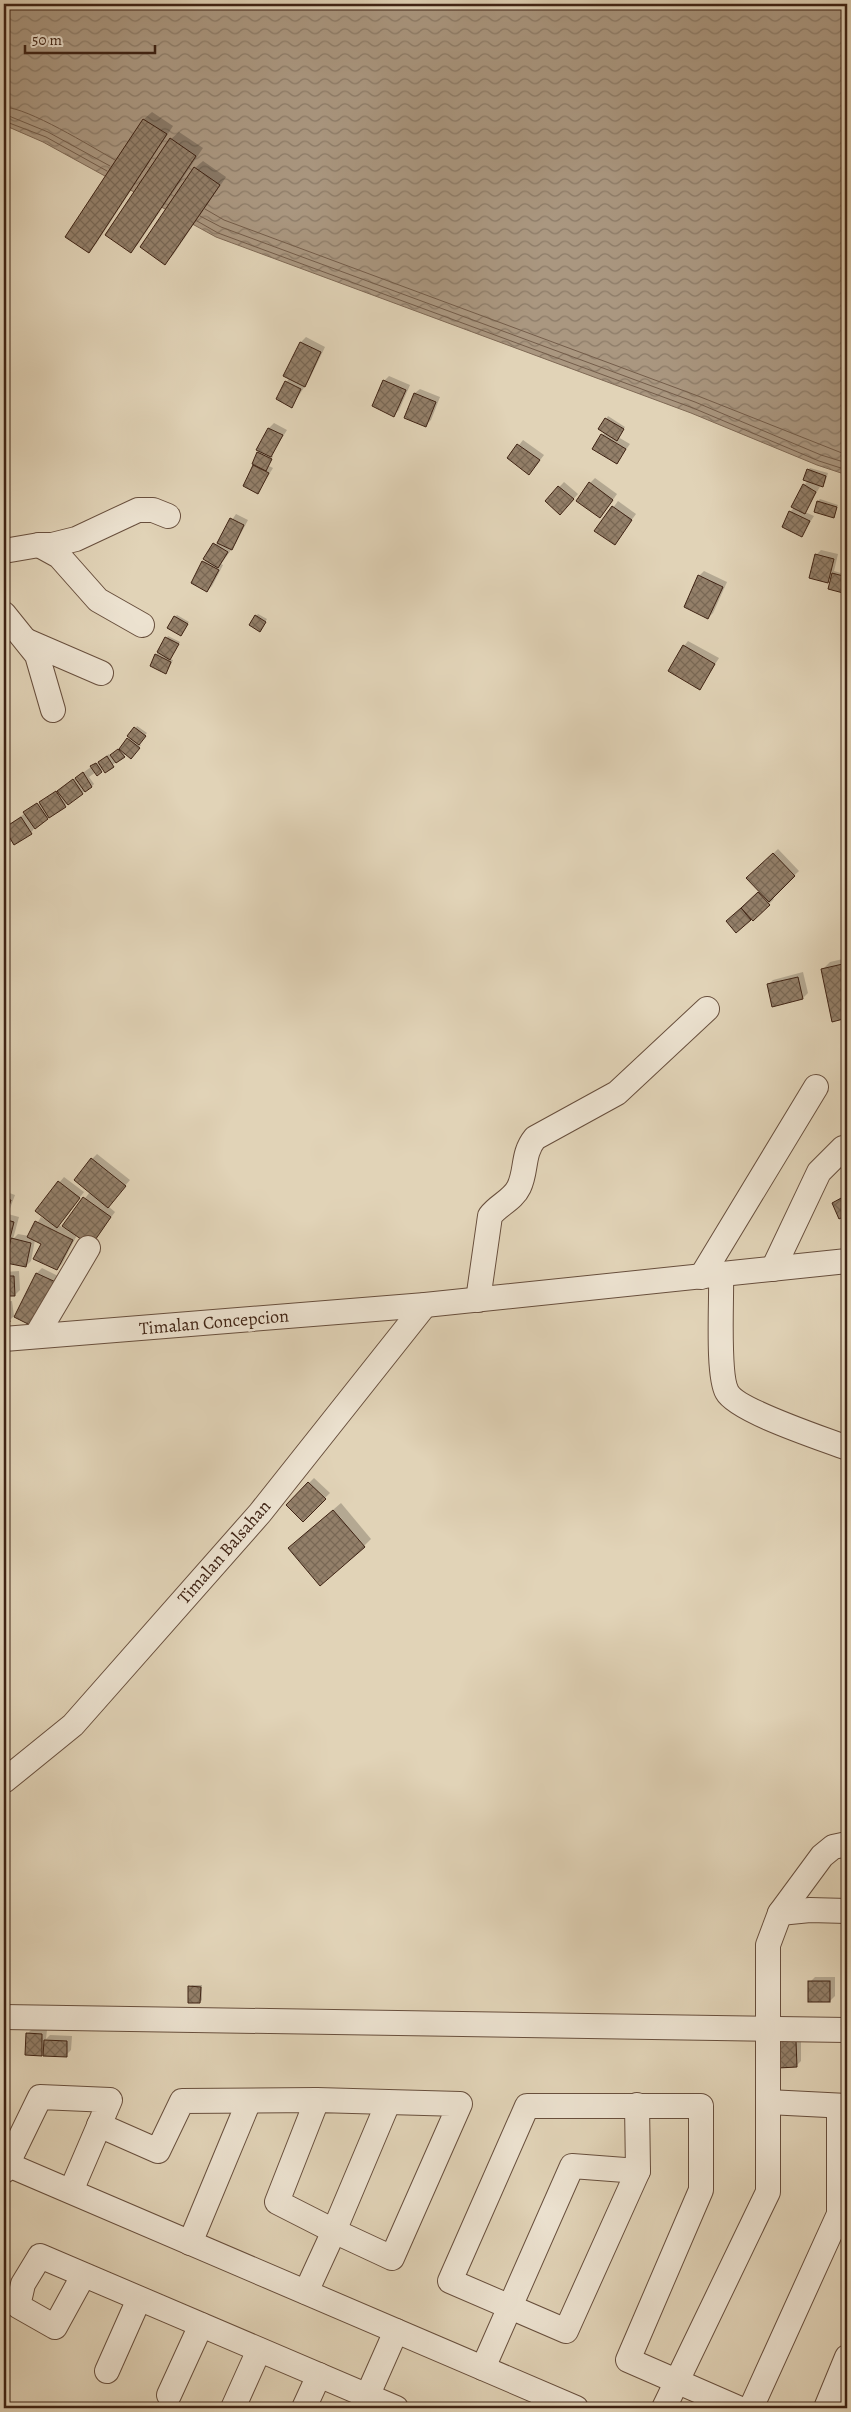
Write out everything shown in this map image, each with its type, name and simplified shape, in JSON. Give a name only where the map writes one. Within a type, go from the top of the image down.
[{"type":"street","points":[[4,551],[39,545],[52,545],[76,539],[138,510],[152,510],[168,516]]},
{"type":"street","points":[[39,545],[59,556],[98,600],[142,625]]},
{"type":"street","points":[[4,614],[27,641],[40,662],[53,710]]},
{"type":"street","points":[[27,641],[101,674]]},
{"type":"street","points":[[478,1300],[490,1216],[510,1199],[519,1188],[527,1147],[535,1138],[617,1092],[707,1009]]},
{"type":"street","points":[[816,1087],[711,1276],[722,1373],[727,1393],[742,1407],[847,1448]]},
{"type":"street","points":[[773,1269],[819,1172],[843,1148]]},
{"type":"street","points":[[36,1336],[88,1248]]},
{"type":"street","name":"Timalan Concepcion","points":[[4,1339],[425,1305],[847,1261]]},
{"type":"street","name":"Timalan Balsahan","points":[[4,1782],[73,1725],[260,1513],[425,1305]]},
{"type":"street","points":[[664,2408],[768,2192],[768,1945],[780,1913],[822,1856],[833,1848],[847,1844]]},
{"type":"street","points":[[780,1913],[810,1910],[847,1911]]},
{"type":"street","points":[[4,2017],[847,2030]]},
{"type":"street","points":[[71,2191],[110,2100],[40,2096],[5,2166],[71,2191],[576,2408]]},
{"type":"street","points":[[99,2125],[158,2151],[182,2101],[317,2100],[460,2104],[392,2258],[334,2232],[277,2202],[317,2100]]},
{"type":"street","points":[[190,2243],[249,2102]]},
{"type":"street","points":[[306,2292],[334,2232],[388,2102]]},
{"type":"street","points":[[751,2408],[839,2214],[843,2172],[843,2106],[768,2102]]},
{"type":"street","points":[[637,2105],[638,2171],[566,2331],[450,2281],[527,2106],[637,2105],[701,2106],[701,2190],[628,2360],[678,2380],[738,2408]]},
{"type":"street","points":[[483,2368],[572,2166],[638,2171]]},
{"type":"street","points":[[83,2276],[56,2327],[18,2306],[13,2280],[40,2256],[318,2375],[365,2402],[396,2408]]},
{"type":"street","points":[[108,2371],[139,2300]]},
{"type":"street","points":[[170,2395],[201,2326]]},
{"type":"street","points":[[365,2402],[396,2331]]},
{"type":"street","points":[[233,2408],[259,2350]]},
{"type":"street","points":[[826,2408],[847,2357]]},
{"type":"street","points":[[304,2408],[318,2375]]},
{"type":"water","points":[[4,4],[847,4],[847,475],[817,465],[691,413],[216,237],[43,142],[4,125]]},
{"type":"building","points":[[143,119],[167,134],[89,253],[65,237]]},
{"type":"building","points":[[170,138],[196,156],[131,253],[105,235]]},
{"type":"building","points":[[194,167],[220,185],[165,265],[140,247]]},
{"type":"building","points":[[300,342],[321,352],[305,387],[283,376]]},
{"type":"building","points":[[383,380],[406,390],[394,417],[372,406]]},
{"type":"building","points":[[285,381],[301,389],[292,408],[276,399]]},
{"type":"building","points":[[414,393],[436,402],[426,427],[404,418]]},
{"type":"building","points":[[605,418],[624,429],[617,441],[598,429]]},
{"type":"building","points":[[268,428],[283,435],[271,457],[256,450]]},
{"type":"building","points":[[601,434],[626,449],[617,464],[592,449]]},
{"type":"building","points":[[517,444],[540,460],[529,475],[507,458]]},
{"type":"building","points":[[257,452],[272,459],[266,471],[252,464]]},
{"type":"building","points":[[253,465],[269,473],[258,494],[243,486]]},
{"type":"building","points":[[807,469],[826,476],[823,487],[803,480]]},
{"type":"building","points":[[589,482],[613,500],[600,518],[576,501]]},
{"type":"building","points":[[803,484],[816,492],[805,514],[791,507]]},
{"type":"building","points":[[558,486],[574,499],[560,515],[545,501]]},
{"type":"building","points":[[817,501],[837,507],[834,518],[814,512]]},
{"type":"building","points":[[612,506],[632,520],[615,545],[594,531]]},
{"type":"building","points":[[789,511],[810,521],[802,537],[782,527]]},
{"type":"building","points":[[230,518],[244,525],[232,550],[217,543]]},
{"type":"building","points":[[213,543],[228,552],[218,568],[203,559]]},
{"type":"building","points":[[815,554],[834,559],[828,583],[809,578]]},
{"type":"building","points":[[202,561],[219,570],[207,592],[191,583]]},
{"type":"building","points":[[832,573],[847,577],[847,594],[828,589]]},
{"type":"building","points":[[698,575],[723,587],[708,619],[684,607]]},
{"type":"building","points":[[255,615],[266,622],[260,632],[249,625]]},
{"type":"building","points":[[174,616],[188,624],[181,636],[167,628]]},
{"type":"building","points":[[165,637],[179,644],[170,660],[157,652]]},
{"type":"building","points":[[683,645],[715,664],[700,690],[668,671]]},
{"type":"building","points":[[155,654],[171,662],[166,674],[150,666]]},
{"type":"building","points":[[134,727],[146,736],[139,745],[127,736]]},
{"type":"building","points":[[127,738],[140,748],[131,759],[119,749]]},
{"type":"building","points":[[118,749],[125,757],[116,763],[110,755]]},
{"type":"building","points":[[107,756],[114,767],[105,773],[98,762]]},
{"type":"building","points":[[96,763],[102,772],[97,776],[90,766]]},
{"type":"building","points":[[83,772],[92,787],[85,792],[75,778]]},
{"type":"building","points":[[73,779],[83,794],[68,805],[57,791]]},
{"type":"building","points":[[56,791],[66,807],[49,818],[39,802]]},
{"type":"building","points":[[37,803],[48,819],[35,829],[23,812]]},
{"type":"building","points":[[21,817],[32,834],[14,845],[4,828]]},
{"type":"building","points":[[773,853],[795,876],[769,902],[746,878]]},
{"type":"building","points":[[758,892],[770,905],[753,921],[741,908]]},
{"type":"building","points":[[741,908],[751,920],[736,933],[726,921]]},
{"type":"building","points":[[847,963],[847,1018],[832,1022],[821,969]]},
{"type":"building","points":[[798,977],[803,999],[772,1007],[767,984]]},
{"type":"building","points":[[91,1158],[126,1186],[108,1208],[74,1180]]},
{"type":"building","points":[[58,1181],[80,1198],[57,1228],[35,1211]]},
{"type":"building","points":[[847,1195],[847,1215],[839,1219],[832,1203]]},
{"type":"building","points":[[83,1197],[111,1217],[91,1246],[62,1226]]},
{"type":"building","points":[[4,1198],[11,1200],[5,1218],[4,1218]]},
{"type":"building","points":[[4,1219],[14,1222],[6,1254],[4,1253]]},
{"type":"building","points":[[35,1221],[73,1240],[57,1270],[33,1259],[41,1244],[27,1237]]},
{"type":"building","points":[[11,1238],[31,1243],[26,1267],[6,1263]]},
{"type":"building","points":[[36,1273],[60,1284],[38,1329],[14,1317]]},
{"type":"building","points":[[4,1276],[14,1276],[15,1296],[4,1296]]},
{"type":"building","points":[[4,1305],[7,1305],[10,1322],[4,1323]]},
{"type":"building","points":[[308,1482],[326,1499],[303,1522],[286,1505]]},
{"type":"building","points":[[333,1510],[365,1547],[320,1586],[288,1548]]},
{"type":"building","points":[[808,1981],[830,1981],[830,2002],[808,2002]]},
{"type":"building","points":[[188,1986],[201,1987],[200,2003],[188,2003]]},
{"type":"building","points":[[26,2033],[42,2034],[42,2056],[25,2055]]},
{"type":"building","points":[[44,2040],[67,2041],[67,2057],[43,2056]]},
{"type":"building","points":[[777,2041],[796,2041],[797,2067],[778,2068]]}]
